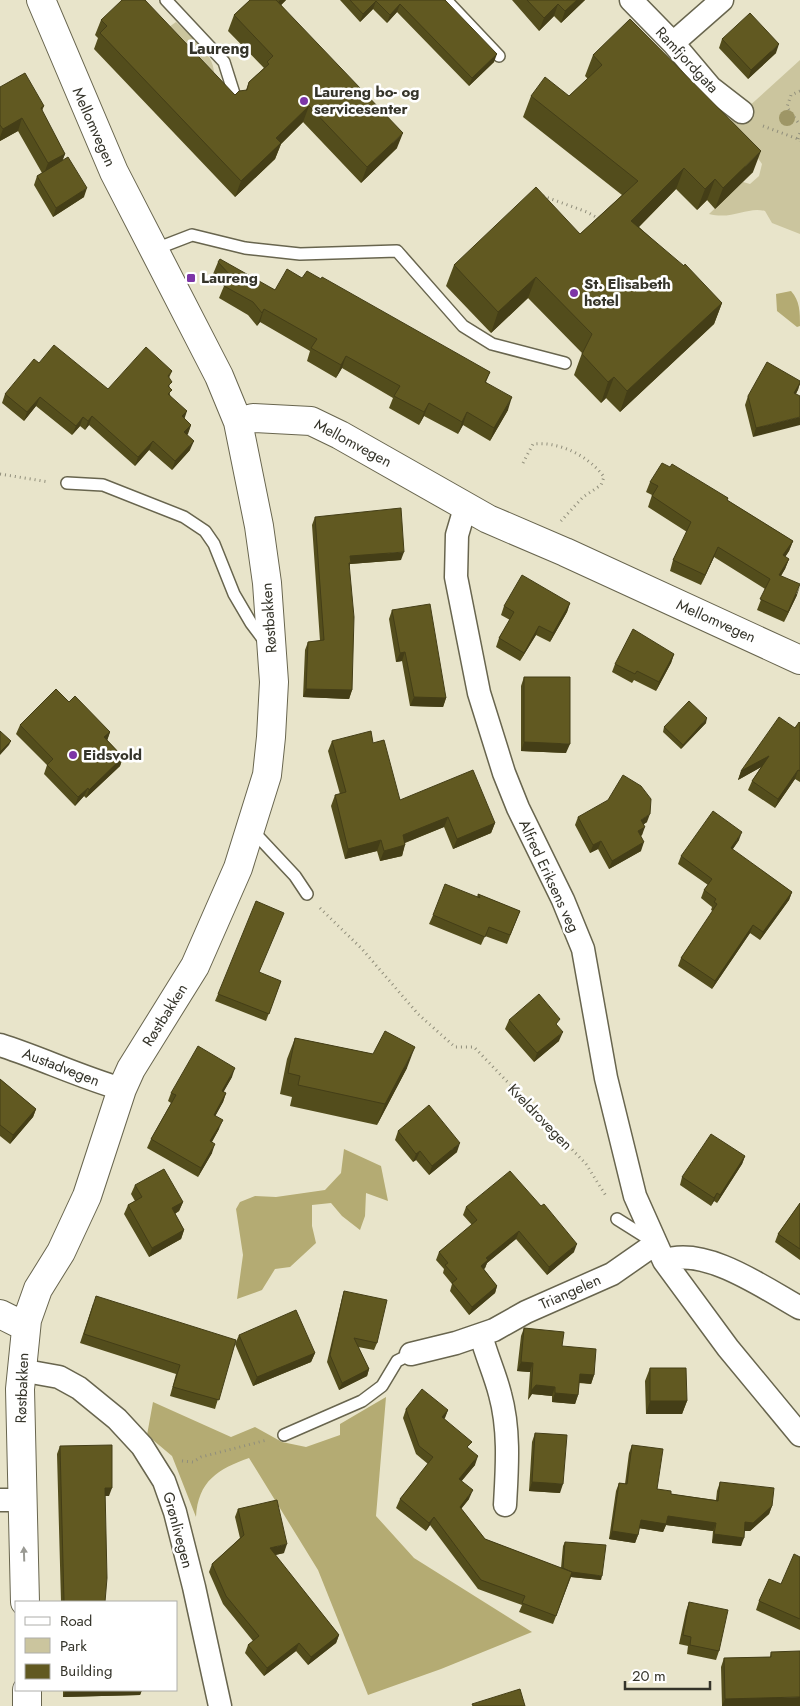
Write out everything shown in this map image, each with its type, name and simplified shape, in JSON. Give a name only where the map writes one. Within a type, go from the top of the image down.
[{"type":"street","name":"Mellomvegen","points":[[41,0],[114,172],[219,376],[238,422],[253,418],[311,421],[418,478],[465,508],[800,660]]},
{"type":"street","name":"Ramfjordgata","points":[[631,0],[673,43],[711,88],[742,112]]},
{"type":"street","points":[[673,43],[722,0]]},
{"type":"street","name":"Røstbakken","points":[[25,1601],[11,1500],[20,1370],[26,1327],[38,1290],[61,1252],[87,1196],[122,1089],[131,1069],[195,966],[238,868],[266,775],[271,737],[274,682],[267,583],[259,526],[238,422]]},
{"type":"street","name":"Alfred Eriksens veg","points":[[465,508],[457,535],[456,577],[479,693],[504,773],[518,808],[563,900],[583,948],[606,1078],[635,1196],[660,1252]]},
{"type":"street","name":"Austadvegen","points":[[0,1045],[35,1056],[87,1079],[122,1089]]},
{"type":"street","points":[[660,1252],[706,1261],[733,1272],[800,1308]]},
{"type":"street","points":[[660,1252],[728,1348],[800,1435]]},
{"type":"street","name":"Triangelen","points":[[411,1354],[482,1335],[526,1312],[660,1252]]},
{"type":"street","points":[[0,1314],[26,1327]]},
{"type":"street","points":[[482,1335],[504,1413],[507,1442],[505,1505]]},
{"type":"street","name":"Grønlivegen","points":[[20,1370],[59,1377],[79,1388],[117,1419],[148,1456],[164,1481],[175,1512],[220,1706]]},
{"type":"street","points":[[27,1691],[27,1706]]},
{"type":"lane","points":[[166,0],[224,62],[236,100]]},
{"type":"lane","points":[[446,0],[499,56]]},
{"type":"lane","points":[[153,250],[192,235],[245,248],[300,254],[396,251],[463,326],[492,344],[565,363]]},
{"type":"lane","points":[[67,483],[103,485],[184,517],[205,531],[214,544],[234,594],[251,623],[272,650]]},
{"type":"lane","points":[[251,829],[295,876],[306,894]]},
{"type":"lane","points":[[617,1219],[660,1252]]},
{"type":"lane","points":[[284,1435],[362,1401],[382,1386],[397,1361],[411,1354]]},
{"type":"path","points":[[800,91],[791,95],[787,107],[800,125]]},
{"type":"path","points":[[742,112],[758,125],[799,140],[800,133]]},
{"type":"path","points":[[536,194],[587,212],[605,223]]},
{"type":"path","points":[[523,462],[533,444],[558,445],[582,459],[604,477],[601,485],[583,497],[562,520],[559,527]]},
{"type":"path","points":[[0,474],[67,483]]},
{"type":"path","name":"Kveldrovegen","points":[[306,894],[362,949],[432,1028],[455,1047],[474,1047],[586,1164],[604,1190],[617,1219]]},
{"type":"path","points":[[148,1456],[193,1462],[201,1458],[284,1435]]},
{"type":"green space","points":[[176,22],[206,52],[214,74],[169,27]]},
{"type":"green space","points":[[800,60],[800,234],[772,223],[765,211],[752,210],[725,215],[709,214],[743,182],[750,184],[759,176],[762,164],[729,117],[736,118]]},
{"type":"shaded area","points":[[791,291],[799,307],[800,326],[797,327],[777,311],[776,294]]},
{"type":"shaded area","points":[[344,1149],[381,1166],[388,1201],[366,1193],[365,1216],[360,1230],[342,1216],[331,1203],[312,1205],[312,1226],[316,1243],[290,1267],[275,1269],[262,1290],[237,1299],[243,1255],[236,1209],[240,1202],[255,1196],[276,1197],[325,1190],[341,1173]]},
{"type":"shaded area","points":[[386,1397],[376,1516],[414,1558],[532,1632],[441,1669],[368,1695],[318,1570],[249,1458],[219,1472],[205,1485],[196,1517],[172,1456],[147,1435],[153,1402],[231,1437],[255,1427],[282,1442],[306,1447],[340,1435],[340,1424]]},
{"type":"building","name":"Laureng bo- og servicesenter","points":[[122,0],[145,0],[235,95],[239,91],[247,90],[249,82],[269,64],[267,62],[273,56],[234,15],[250,0],[276,0],[403,133],[367,167],[309,106],[276,138],[281,143],[241,181],[100,33],[107,26],[101,20]]},
{"type":"building","points":[[350,0],[445,0],[497,54],[472,78],[400,4],[390,15],[376,1],[363,14]]},
{"type":"building","points":[[527,0],[577,0],[565,11],[558,4],[544,18]]},
{"type":"building","points":[[750,13],[779,44],[751,70],[722,39]]},
{"type":"building","points":[[630,19],[761,151],[723,188],[715,179],[705,189],[684,168],[631,221],[684,266],[685,264],[722,303],[627,391],[614,377],[608,382],[582,354],[592,334],[536,277],[498,312],[454,265],[536,187],[580,234],[638,181],[531,96],[545,77],[569,96],[602,65],[593,55]]},
{"type":"building","points":[[25,73],[44,106],[41,108],[65,154],[48,163],[22,118],[3,129],[0,125],[0,87]]},
{"type":"building","points":[[68,157],[87,188],[56,208],[37,176]]},
{"type":"building","points":[[220,259],[275,290],[287,269],[302,278],[307,271],[321,279],[322,277],[490,372],[485,382],[512,397],[494,428],[467,412],[462,422],[429,403],[424,412],[394,396],[400,386],[346,356],[341,365],[311,348],[317,339],[264,309],[262,313],[253,302],[224,286],[230,275],[218,262]]},
{"type":"building","points":[[54,345],[108,389],[146,347],[172,371],[168,376],[172,382],[168,386],[172,390],[168,394],[187,411],[182,416],[191,425],[184,432],[194,441],[175,461],[153,441],[138,457],[92,416],[88,421],[83,417],[76,426],[40,397],[27,412],[5,394],[34,359],[39,363]]},
{"type":"building","points":[[767,362],[800,381],[794,393],[800,396],[800,417],[756,428],[748,396]]},
{"type":"building","points":[[662,463],[670,467],[672,464],[793,541],[783,555],[789,559],[779,575],[800,584],[788,612],[760,599],[770,579],[718,547],[705,575],[673,560],[691,522],[652,496],[658,486],[650,482]]},
{"type":"building","points":[[401,508],[404,552],[350,556],[354,617],[352,690],[306,689],[308,642],[324,640],[315,517]]},
{"type":"building","points":[[522,575],[570,603],[553,633],[539,626],[524,653],[499,638],[514,612],[504,606]]},
{"type":"building","points":[[430,604],[446,698],[414,697],[405,652],[400,653],[392,610]]},
{"type":"building","points":[[633,629],[674,654],[659,682],[637,671],[635,674],[615,664]]},
{"type":"building","points":[[524,677],[570,677],[570,744],[524,742]]},
{"type":"building","name":"Eidsvold","points":[[56,689],[69,702],[75,696],[110,732],[104,737],[123,757],[89,790],[88,788],[78,797],[47,765],[53,759],[20,725]]},
{"type":"building","points":[[689,701],[707,718],[683,745],[664,727]]},
{"type":"building","points":[[779,717],[795,728],[800,723],[800,771],[798,770],[778,799],[752,781],[769,756],[741,771]]},
{"type":"building","points":[[0,731],[11,741],[0,752]]},
{"type":"building","points":[[371,731],[373,743],[384,740],[400,800],[473,770],[495,823],[457,839],[448,817],[403,835],[405,845],[384,851],[381,840],[348,849],[335,795],[346,792],[332,741]]},
{"type":"building","points":[[623,775],[641,786],[651,799],[650,814],[641,820],[645,827],[638,831],[644,842],[612,861],[601,841],[593,845],[578,817],[608,800]]},
{"type":"building","points":[[713,811],[742,832],[731,848],[792,892],[763,932],[753,925],[715,981],[681,958],[717,904],[714,902],[716,899],[704,890],[712,879],[681,856]]},
{"type":"building","points":[[445,884],[480,898],[478,894],[520,911],[510,935],[489,927],[485,937],[433,915]]},
{"type":"building","points":[[256,901],[284,913],[259,972],[281,981],[269,1014],[218,994]]},
{"type":"building","points":[[539,994],[560,1019],[556,1024],[563,1032],[537,1053],[509,1020]]},
{"type":"building","points":[[385,1031],[415,1047],[385,1104],[298,1085],[300,1076],[288,1073],[295,1038],[373,1054]]},
{"type":"building","points":[[198,1046],[235,1068],[222,1091],[226,1093],[214,1115],[223,1120],[210,1141],[215,1144],[201,1168],[151,1139],[176,1095],[171,1093]]},
{"type":"building","points":[[0,1079],[36,1109],[13,1135],[0,1125]]},
{"type":"building","points":[[429,1105],[460,1143],[432,1166],[420,1151],[416,1154],[398,1131]]},
{"type":"building","points":[[711,1134],[745,1156],[720,1195],[717,1193],[714,1198],[682,1177]]},
{"type":"building","points":[[164,1169],[183,1202],[172,1208],[184,1230],[152,1248],[128,1205],[142,1197],[135,1185]]},
{"type":"building","points":[[510,1171],[541,1206],[544,1204],[577,1244],[549,1267],[519,1231],[486,1258],[488,1260],[481,1266],[497,1286],[472,1307],[452,1283],[457,1279],[445,1265],[448,1263],[439,1252],[477,1220],[466,1207]]},
{"type":"building","points":[[800,1203],[800,1249],[778,1234]]},
{"type":"building","points":[[344,1291],[387,1300],[377,1343],[354,1338],[369,1369],[342,1383],[330,1355]]},
{"type":"building","points":[[96,1296],[236,1340],[219,1400],[173,1387],[180,1365],[84,1334]]},
{"type":"building","points":[[296,1310],[315,1353],[257,1377],[239,1335]]},
{"type":"building","points":[[524,1328],[564,1332],[562,1346],[596,1349],[594,1375],[580,1374],[578,1395],[555,1393],[555,1387],[536,1385],[531,1391],[533,1363],[521,1362]]},
{"type":"building","points":[[650,1368],[686,1368],[687,1401],[650,1401]]},
{"type":"building","points":[[422,1389],[448,1410],[442,1417],[472,1442],[467,1447],[478,1456],[459,1479],[473,1490],[460,1507],[485,1539],[572,1572],[556,1616],[522,1603],[525,1596],[481,1580],[434,1517],[429,1523],[400,1499],[433,1457],[419,1446],[406,1409]]},
{"type":"building","points":[[535,1433],[567,1435],[563,1484],[532,1482]]},
{"type":"building","points":[[112,1445],[112,1488],[105,1488],[107,1578],[105,1601],[64,1601],[60,1446]]},
{"type":"building","points":[[632,1445],[663,1449],[657,1489],[671,1491],[671,1494],[718,1501],[720,1482],[774,1488],[772,1506],[753,1523],[745,1522],[744,1538],[714,1534],[716,1523],[668,1516],[666,1524],[641,1520],[638,1535],[612,1531],[619,1483],[627,1484]]},
{"type":"building","points":[[277,1500],[287,1544],[270,1548],[339,1635],[311,1657],[299,1643],[267,1668],[248,1645],[259,1636],[226,1596],[212,1564],[244,1535],[238,1509]]},
{"type":"building","points":[[565,1542],[606,1545],[602,1576],[572,1572],[563,1568]]},
{"type":"building","points":[[794,1554],[800,1557],[800,1619],[759,1601],[769,1579],[781,1584]]},
{"type":"building","points":[[689,1602],[728,1610],[719,1651],[690,1645],[691,1637],[683,1635]]},
{"type":"building","points":[[800,1651],[800,1697],[725,1699],[724,1658],[771,1657],[771,1652]]},
{"type":"building","points":[[520,1689],[525,1706],[473,1706],[472,1704]]},
{"type":"place","name":"Laureng bo- og servicesenter","points":[[304,101]]},
{"type":"place","name":"Laureng","points":[[191,278]]},
{"type":"place","name":"St. Elisabeth hotel","points":[[574,293]]},
{"type":"place","name":"Eidsvold","points":[[73,755]]},
{"type":"district","name":"Laureng","points":[[219,48]]}]
